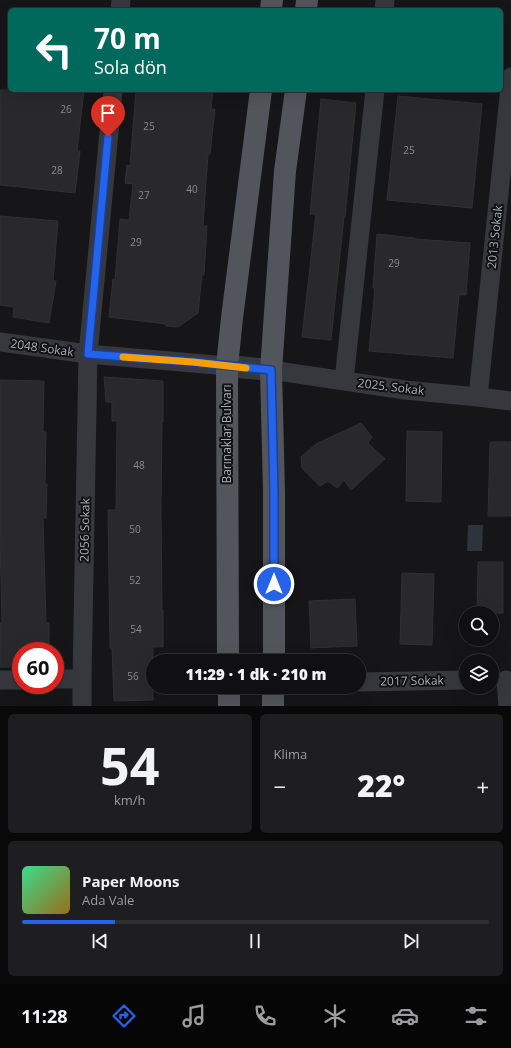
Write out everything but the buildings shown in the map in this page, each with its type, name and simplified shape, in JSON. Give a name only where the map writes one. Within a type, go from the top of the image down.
[{"type":"main road","name":"Barınaklar Bulvarı","points":[[228,654],[227,366],[261,92]]},
{"type":"main road","points":[[274,654],[274,492],[271,370],[285,171],[296,92]]},
{"type":"main road","points":[[229,694],[229,706]]},
{"type":"main road","points":[[273,694],[273,706]]},
{"type":"street","name":"2013 Sokak","points":[[478,397],[511,77]]},
{"type":"street","name":"2056 Sokak","points":[[82,706],[88,354],[113,92]]},
{"type":"street","points":[[344,381],[375,92]]},
{"type":"street","name":"2048 Sokak","points":[[0,342],[88,354],[227,366]]},
{"type":"street","points":[[227,366],[271,370]]},
{"type":"street","name":"2025. Sokak","points":[[271,370],[405,390],[511,401]]},
{"type":"street","points":[[64,679],[82,679]]},
{"type":"street","points":[[0,680],[12,680]]},
{"type":"street","name":"2017 Sokak","points":[[366,682],[459,680]]},
{"type":"street","points":[[503,680],[508,706]]},
{"type":"shaded area","points":[[468,525],[483,525],[482,551],[467,551]]},
{"type":"slow traffic","points":[[123,357],[193,362],[246,368]]},
{"type":"route","points":[[108,137],[88,354],[271,370],[274,492],[274,584]]}]
